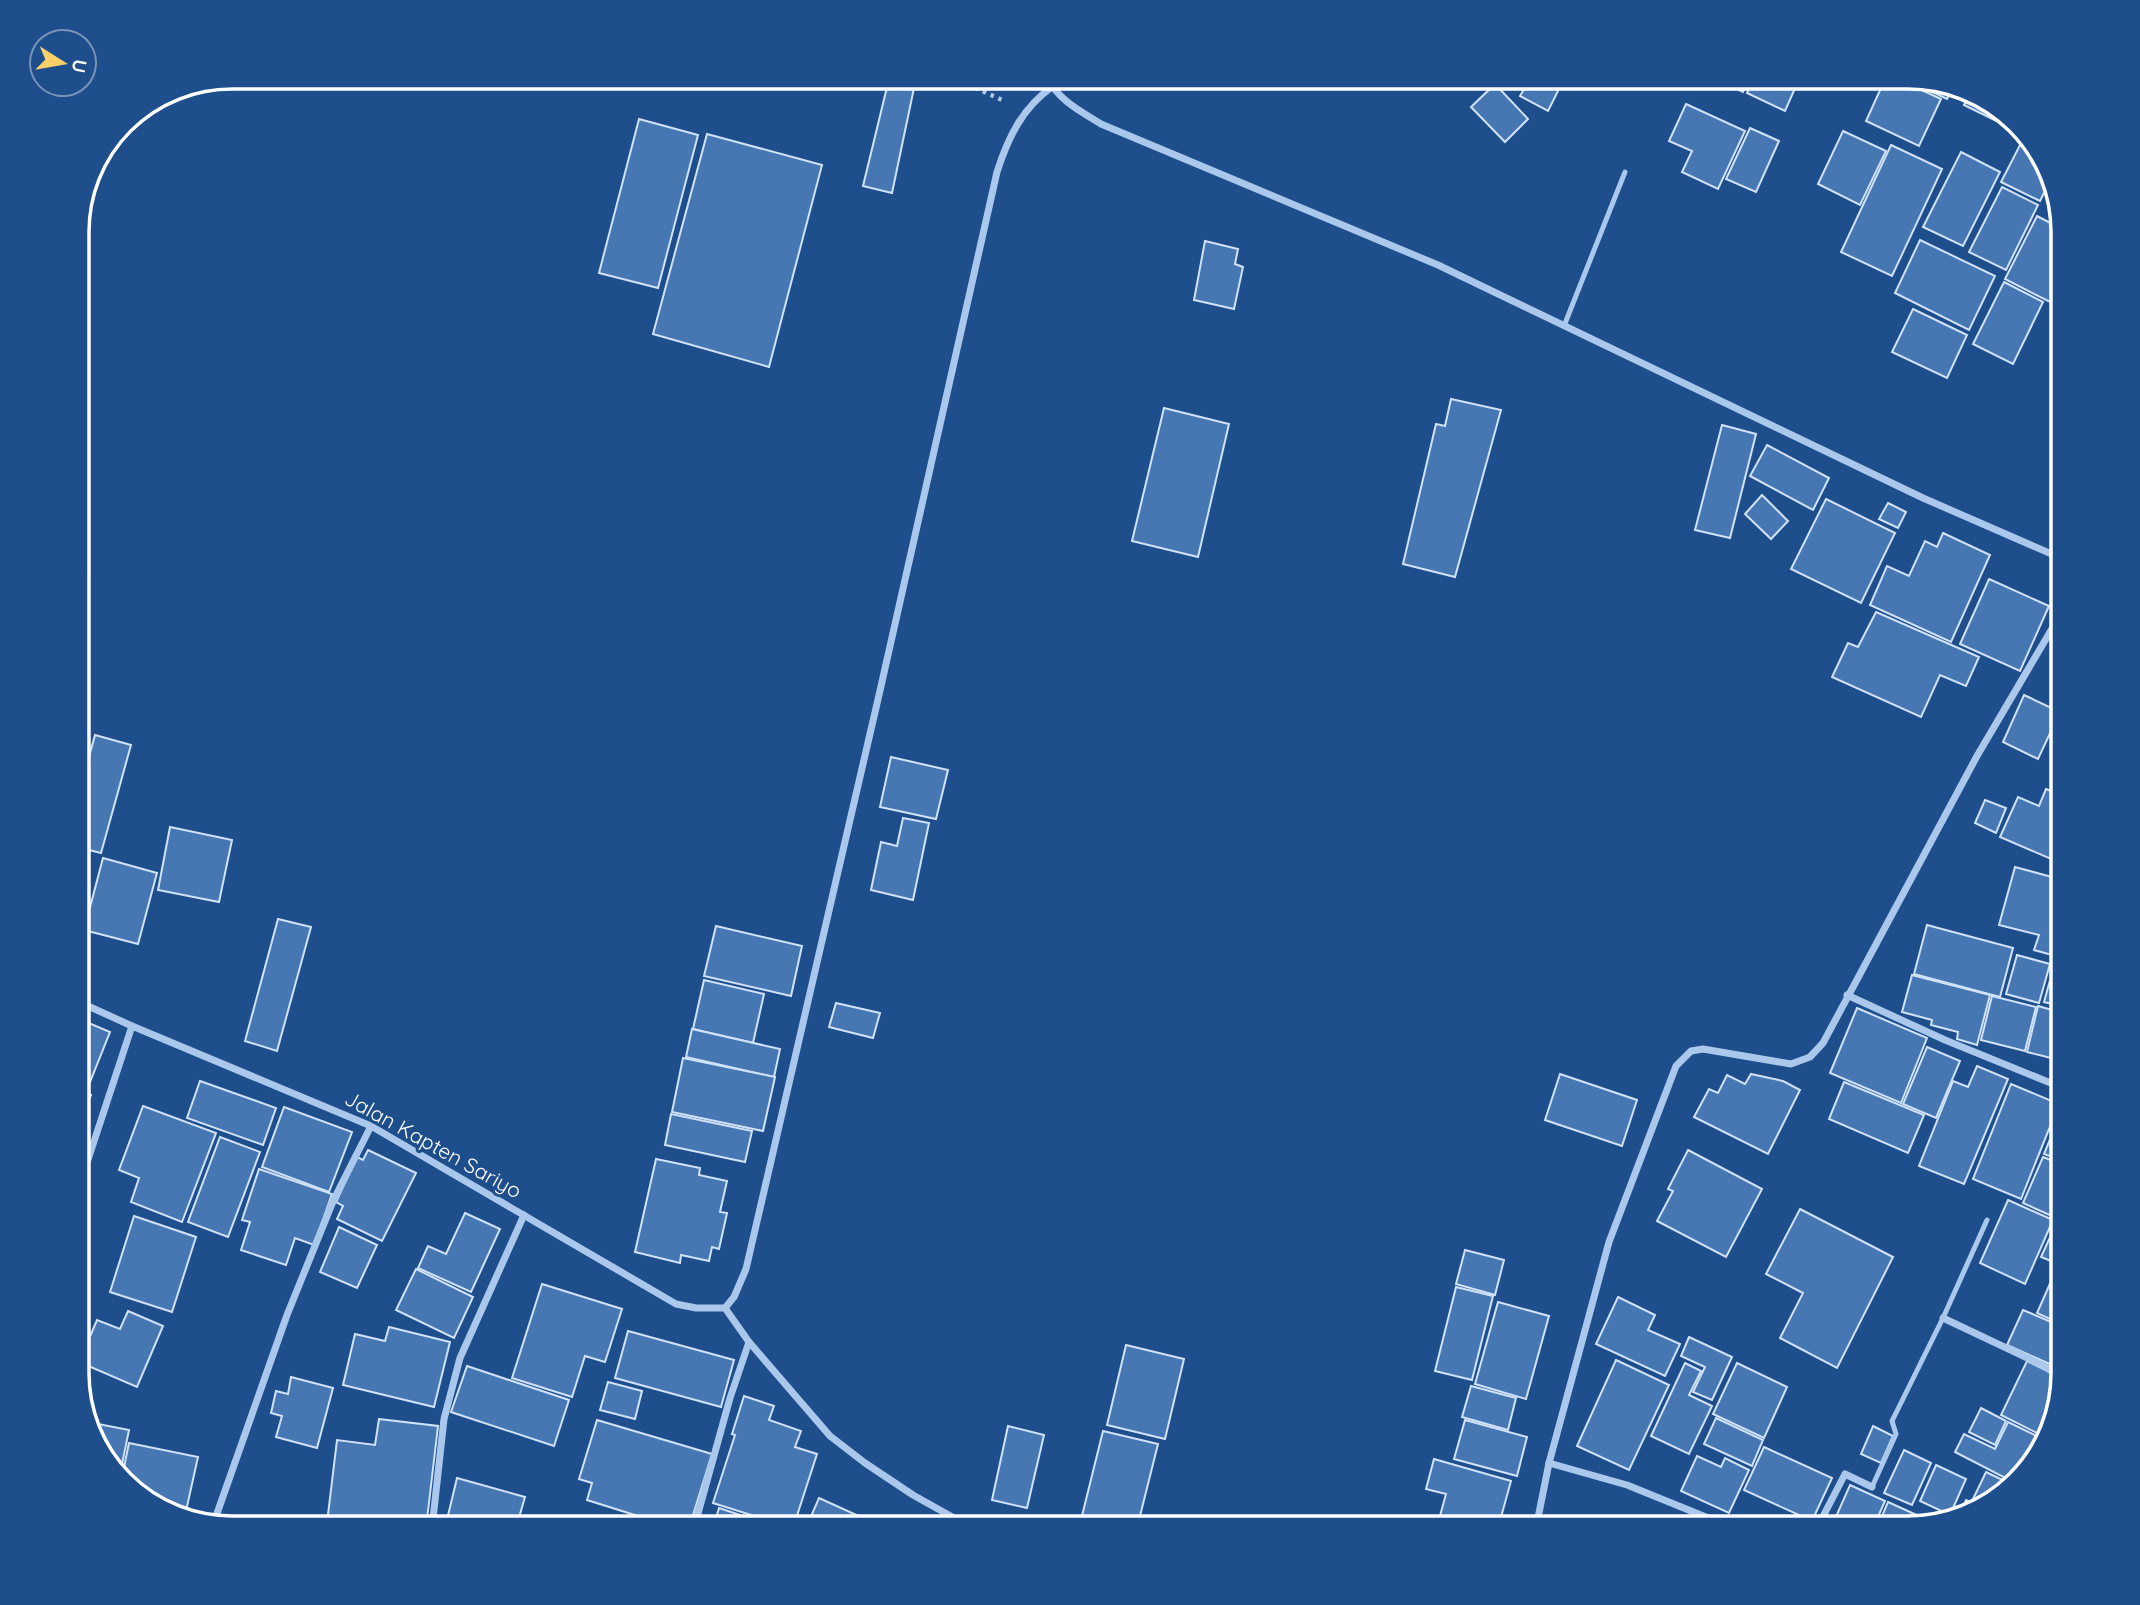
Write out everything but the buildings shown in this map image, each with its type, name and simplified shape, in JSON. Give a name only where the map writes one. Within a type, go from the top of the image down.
[{"type":"street","points":[[951,1516],[913,1495],[830,1436],[749,1342],[725,1308],[734,1297],[746,1269],[997,172],[1005,147],[1026,111],[1048,90]]},
{"type":"street","points":[[1054,90],[1066,102],[1129,137],[1438,265],[1923,498],[2051,554]]},
{"type":"street","points":[[1538,1516],[1549,1463],[1609,1242],[1676,1066],[1691,1051],[1703,1049],[1769,1062],[1791,1063],[1810,1057],[1823,1043],[1977,756],[2051,630]]},
{"type":"street","points":[[1847,995],[1945,1040],[2051,1083]]},
{"type":"street","name":"Jalan Kapten Sariyo","points":[[90,1006],[371,1126],[676,1304],[696,1308],[725,1308]]},
{"type":"street","points":[[90,1154],[132,1026]]},
{"type":"street","points":[[216,1515],[287,1315],[334,1199],[371,1126]]},
{"type":"street","points":[[433,1516],[444,1419],[460,1358],[524,1214]]},
{"type":"street","points":[[1943,1318],[2051,1369]]},
{"type":"street","points":[[697,1516],[730,1398],[749,1342]]},
{"type":"street","points":[[1549,1463],[1627,1485],[1703,1516]]},
{"type":"street","points":[[1823,1516],[1845,1474],[1872,1487]]},
{"type":"lane","points":[[1564,326],[1625,172]]},
{"type":"lane","points":[[1872,1487],[1896,1434],[1892,1421],[1987,1220]]},
{"type":"path","points":[[979,90],[1026,111]]}]
